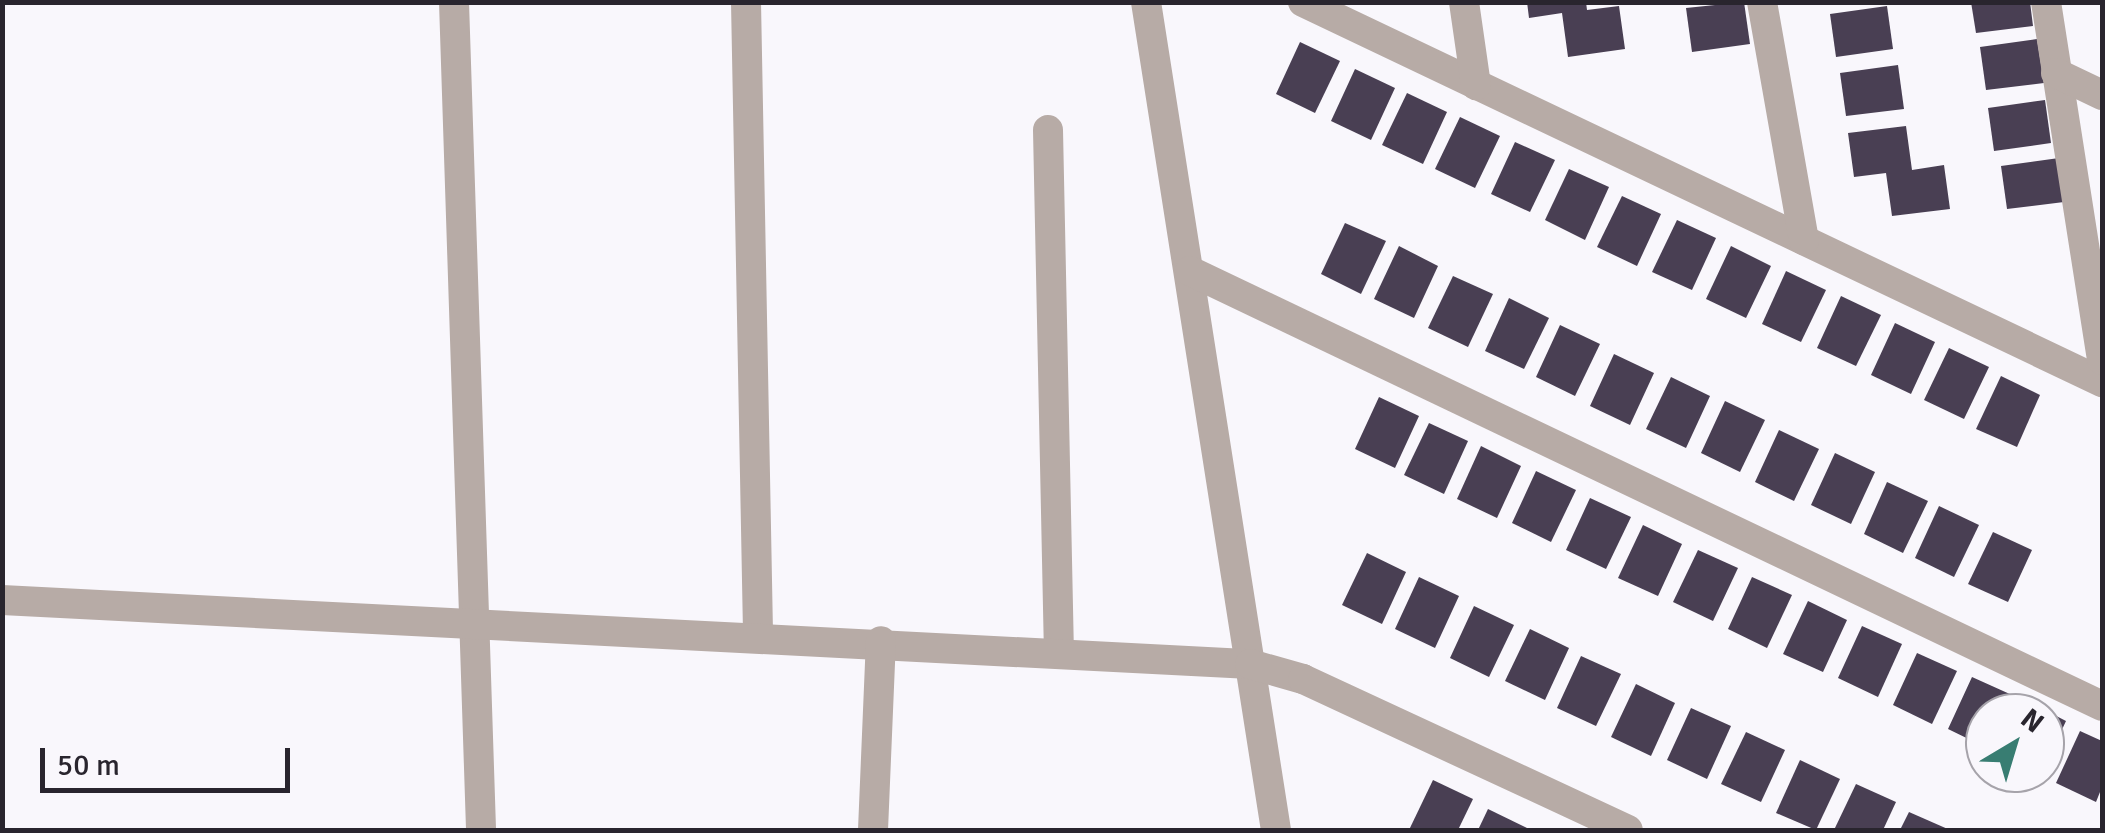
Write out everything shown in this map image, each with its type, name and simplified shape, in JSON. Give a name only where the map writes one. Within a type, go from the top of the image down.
[{"type":"street","points":[[454,2],[481,830]]},
{"type":"street","points":[[746,2],[758,635]]},
{"type":"street","points":[[1146,2],[1276,830]]},
{"type":"street","points":[[1303,2],[2102,382]]},
{"type":"street","points":[[1464,2],[1476,85]]},
{"type":"street","points":[[1762,2],[1804,240]]},
{"type":"street","points":[[2046,2],[2102,360]]},
{"type":"street","points":[[2056,74],[2102,95]]},
{"type":"street","points":[[1048,130],[1059,653]]},
{"type":"street","points":[[1190,270],[2102,706]]},
{"type":"street","points":[[2,600],[472,626],[881,640],[1250,664],[1303,679],[1628,830]]},
{"type":"street","points":[[873,830],[881,640]]},
{"type":"building","points":[[1527,2],[1586,2],[1587,10],[1619,6],[1625,49],[1568,57],[1562,13],[1529,18]]},
{"type":"building","points":[[1744,2],[1750,44],[1692,52],[1686,8]]},
{"type":"building","points":[[1971,2],[2030,2],[2033,26],[1976,33]]},
{"type":"building","points":[[1887,6],[1893,49],[1836,57],[1830,14]]},
{"type":"building","points":[[2037,39],[2044,83],[1986,90],[1980,47]]},
{"type":"building","points":[[1300,42],[1340,61],[1315,113],[1276,94]]},
{"type":"building","points":[[1898,65],[1904,109],[1846,116],[1840,73]]},
{"type":"building","points":[[1355,69],[1395,88],[1371,140],[1331,121]]},
{"type":"building","points":[[1407,93],[1447,112],[1423,164],[1382,145]]},
{"type":"building","points":[[2045,100],[2051,143],[1994,151],[1988,108]]},
{"type":"building","points":[[1460,117],[1500,136],[1475,188],[1435,169]]},
{"type":"building","points":[[1906,126],[1912,170],[1944,165],[1950,209],[1892,216],[1886,173],[1854,177],[1848,133]]},
{"type":"building","points":[[1515,142],[1555,160],[1530,212],[1491,194]]},
{"type":"building","points":[[2059,158],[2064,202],[2007,209],[2001,166]]},
{"type":"building","points":[[1569,169],[1609,187],[1585,240],[1545,220]]},
{"type":"building","points":[[1622,196],[1661,214],[1637,266],[1597,247]]},
{"type":"building","points":[[1677,220],[1716,238],[1692,290],[1652,272]]},
{"type":"building","points":[[1345,223],[1386,241],[1361,294],[1321,274]]},
{"type":"building","points":[[1399,246],[1438,266],[1414,318],[1374,299]]},
{"type":"building","points":[[1731,246],[1771,266],[1746,318],[1706,299]]},
{"type":"building","points":[[1786,271],[1826,290],[1801,342],[1762,324]]},
{"type":"building","points":[[1453,276],[1493,294],[1468,347],[1428,328]]},
{"type":"building","points":[[1841,296],[1881,315],[1856,366],[1817,348]]},
{"type":"building","points":[[1509,298],[1549,318],[1524,369],[1485,351]]},
{"type":"building","points":[[1895,323],[1935,342],[1911,394],[1871,375]]},
{"type":"building","points":[[1560,325],[1600,344],[1575,396],[1536,377]]},
{"type":"building","points":[[1949,348],[1989,367],[1964,419],[1924,400]]},
{"type":"building","points":[[1614,354],[1654,373],[1630,425],[1590,406]]},
{"type":"building","points":[[2001,376],[2040,395],[2017,447],[1976,429]]},
{"type":"building","points":[[1671,377],[1710,396],[1686,448],[1646,429]]},
{"type":"building","points":[[1379,397],[1419,416],[1395,468],[1355,449]]},
{"type":"building","points":[[1725,401],[1765,420],[1740,472],[1701,453]]},
{"type":"building","points":[[1429,423],[1468,441],[1444,494],[1404,475]]},
{"type":"building","points":[[1779,430],[1819,449],[1794,501],[1755,482]]},
{"type":"building","points":[[1481,446],[1521,466],[1497,518],[1457,499]]},
{"type":"building","points":[[1835,453],[1875,472],[1851,524],[1811,505]]},
{"type":"building","points":[[1536,471],[1576,490],[1551,542],[1512,523]]},
{"type":"building","points":[[1887,482],[1928,501],[1903,553],[1864,534]]},
{"type":"building","points":[[1590,498],[1631,517],[1606,569],[1566,550]]},
{"type":"building","points":[[1939,506],[1979,525],[1954,577],[1915,558]]},
{"type":"building","points":[[1643,525],[1682,544],[1658,596],[1618,578]]},
{"type":"building","points":[[1993,532],[2032,550],[2008,602],[1968,584]]},
{"type":"building","points":[[1698,550],[1738,568],[1713,621],[1673,602]]},
{"type":"building","points":[[1367,553],[1406,572],[1382,624],[1342,605]]},
{"type":"building","points":[[1419,577],[1459,596],[1435,648],[1395,629]]},
{"type":"building","points":[[1752,577],[1792,595],[1767,648],[1728,629]]},
{"type":"building","points":[[1808,601],[1847,620],[1823,672],[1783,654]]},
{"type":"building","points":[[1474,606],[1514,625],[1489,677],[1450,658]]},
{"type":"building","points":[[1862,626],[1902,644],[1878,697],[1838,678]]},
{"type":"building","points":[[1530,629],[1569,648],[1545,700],[1505,681]]},
{"type":"building","points":[[1917,653],[1957,671],[1932,724],[1893,705]]},
{"type":"building","points":[[1581,656],[1621,674],[1596,726],[1557,708]]},
{"type":"building","points":[[1972,677],[2008,693],[1965,693],[1965,737],[1948,729]]},
{"type":"building","points":[[1636,684],[1675,703],[1651,756],[1611,737]]},
{"type":"building","points":[[1691,708],[1731,726],[1707,779],[1667,760]]},
{"type":"building","points":[[2080,731],[2102,741],[2102,787],[2096,802],[2065,787],[2065,764]]},
{"type":"building","points":[[1746,732],[1785,750],[1761,802],[1721,784]]},
{"type":"building","points":[[1800,760],[1840,779],[1816,830],[1776,813]]},
{"type":"building","points":[[1433,780],[1473,799],[1458,830],[1409,830]]},
{"type":"building","points":[[1856,784],[1896,802],[1883,830],[1834,830]]},
{"type":"building","points":[[1488,809],[1527,828],[1526,830],[1478,830]]},
{"type":"building","points":[[1909,812],[1950,830],[1900,830]]}]
